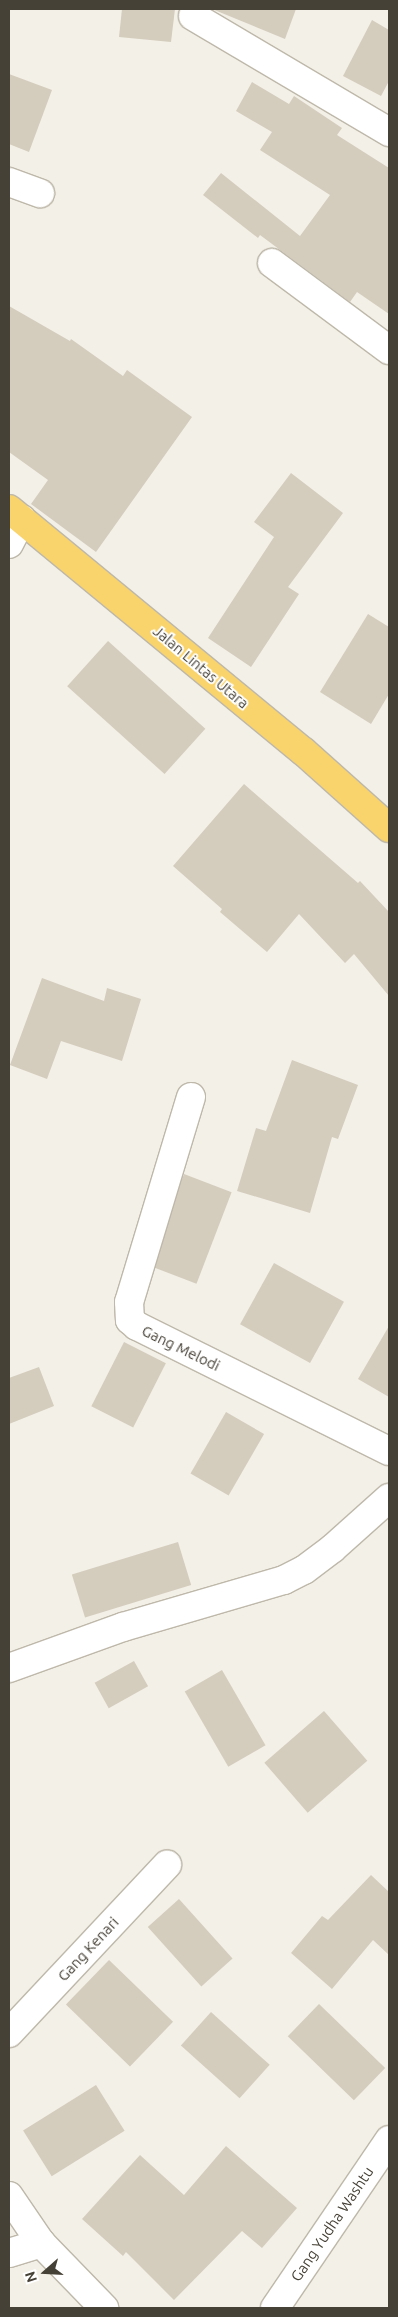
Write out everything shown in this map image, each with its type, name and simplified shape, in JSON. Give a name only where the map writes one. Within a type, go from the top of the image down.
[{"type":"highway","name":"Jalan Lintas Utara","points":[[15,514],[304,752],[389,828]]},
{"type":"street","points":[[193,16],[384,129]]},
{"type":"street","points":[[9,182],[40,194]]},
{"type":"street","points":[[272,263],[389,350]]},
{"type":"street","points":[[9,544],[15,514]]},
{"type":"street","name":"Gang Melodi","points":[[192,1097],[129,1302],[130,1320],[137,1326],[389,1451]]},
{"type":"street","points":[[9,1668],[123,1627],[284,1580],[304,1570],[334,1548],[389,1498]]},
{"type":"street","name":"Gang Kenari","points":[[9,2033],[166,1865]]},
{"type":"street","name":"Gang Yudha Washtu","points":[[275,2308],[389,2140]]},
{"type":"street","points":[[9,2196],[41,2243],[104,2308]]},
{"type":"street","points":[[9,2253],[41,2243]]},
{"type":"building","points":[[122,9],[175,9],[171,42],[119,37]]},
{"type":"building","points":[[212,9],[296,9],[285,39]]},
{"type":"building","points":[[372,20],[389,30],[389,81],[381,96],[343,76]]},
{"type":"building","points":[[9,74],[52,90],[29,152],[9,144]]},
{"type":"building","points":[[252,82],[289,104],[294,96],[342,128],[337,135],[389,168],[389,314],[357,292],[350,302],[260,235],[258,238],[203,195],[221,173],[300,236],[330,195],[260,150],[272,132],[236,111]]},
{"type":"building","points":[[9,306],[70,341],[71,339],[123,376],[127,370],[192,417],[96,552],[31,504],[48,480],[9,452]]},
{"type":"building","points":[[291,473],[343,513],[288,587],[299,594],[251,667],[208,638],[274,537],[254,522]]},
{"type":"building","points":[[368,614],[389,627],[389,694],[371,724],[320,692]]},
{"type":"building","points":[[108,641],[205,729],[165,774],[67,686]]},
{"type":"building","points":[[244,784],[358,883],[360,881],[389,912],[389,996],[354,954],[345,963],[299,914],[267,952],[220,912],[222,909],[173,866]]},
{"type":"building","points":[[42,978],[104,1001],[107,988],[141,999],[122,1061],[61,1041],[47,1079],[10,1065]]},
{"type":"building","points":[[292,1060],[358,1085],[338,1139],[332,1137],[310,1213],[237,1191],[256,1128],[266,1131]]},
{"type":"building","points":[[184,1174],[232,1192],[196,1284],[149,1265]]},
{"type":"building","points":[[274,1263],[344,1302],[310,1363],[240,1324]]},
{"type":"building","points":[[389,1326],[389,1397],[358,1379]]},
{"type":"building","points":[[124,1342],[166,1363],[133,1427],[91,1406]]},
{"type":"building","points":[[39,1367],[54,1406],[9,1424],[9,1378]]},
{"type":"building","points":[[226,1412],[264,1434],[229,1495],[190,1473]]},
{"type":"building","points":[[178,1542],[191,1585],[85,1617],[72,1574]]},
{"type":"building","points":[[134,1661],[148,1686],[109,1708],[95,1683]]},
{"type":"building","points":[[222,1670],[266,1745],[228,1767],[185,1692]]},
{"type":"building","points":[[324,1711],[367,1761],[308,1813],[264,1763]]},
{"type":"building","points":[[371,1875],[389,1892],[389,1955],[373,1940],[332,1989],[291,1953],[322,1916],[328,1920]]},
{"type":"building","points":[[179,1899],[233,1958],[201,1987],[148,1927]]},
{"type":"building","points":[[109,1960],[173,2022],[130,2066],[66,2005]]},
{"type":"building","points":[[319,2004],[385,2068],[354,2100],[288,2036]]},
{"type":"building","points":[[211,2012],[270,2065],[240,2098],[181,2045]]},
{"type":"building","points":[[96,2085],[125,2131],[52,2176],[23,2131]]},
{"type":"building","points":[[226,2146],[297,2208],[262,2248],[242,2231],[174,2300],[126,2252],[123,2256],[82,2219],[140,2155],[184,2195]]}]
